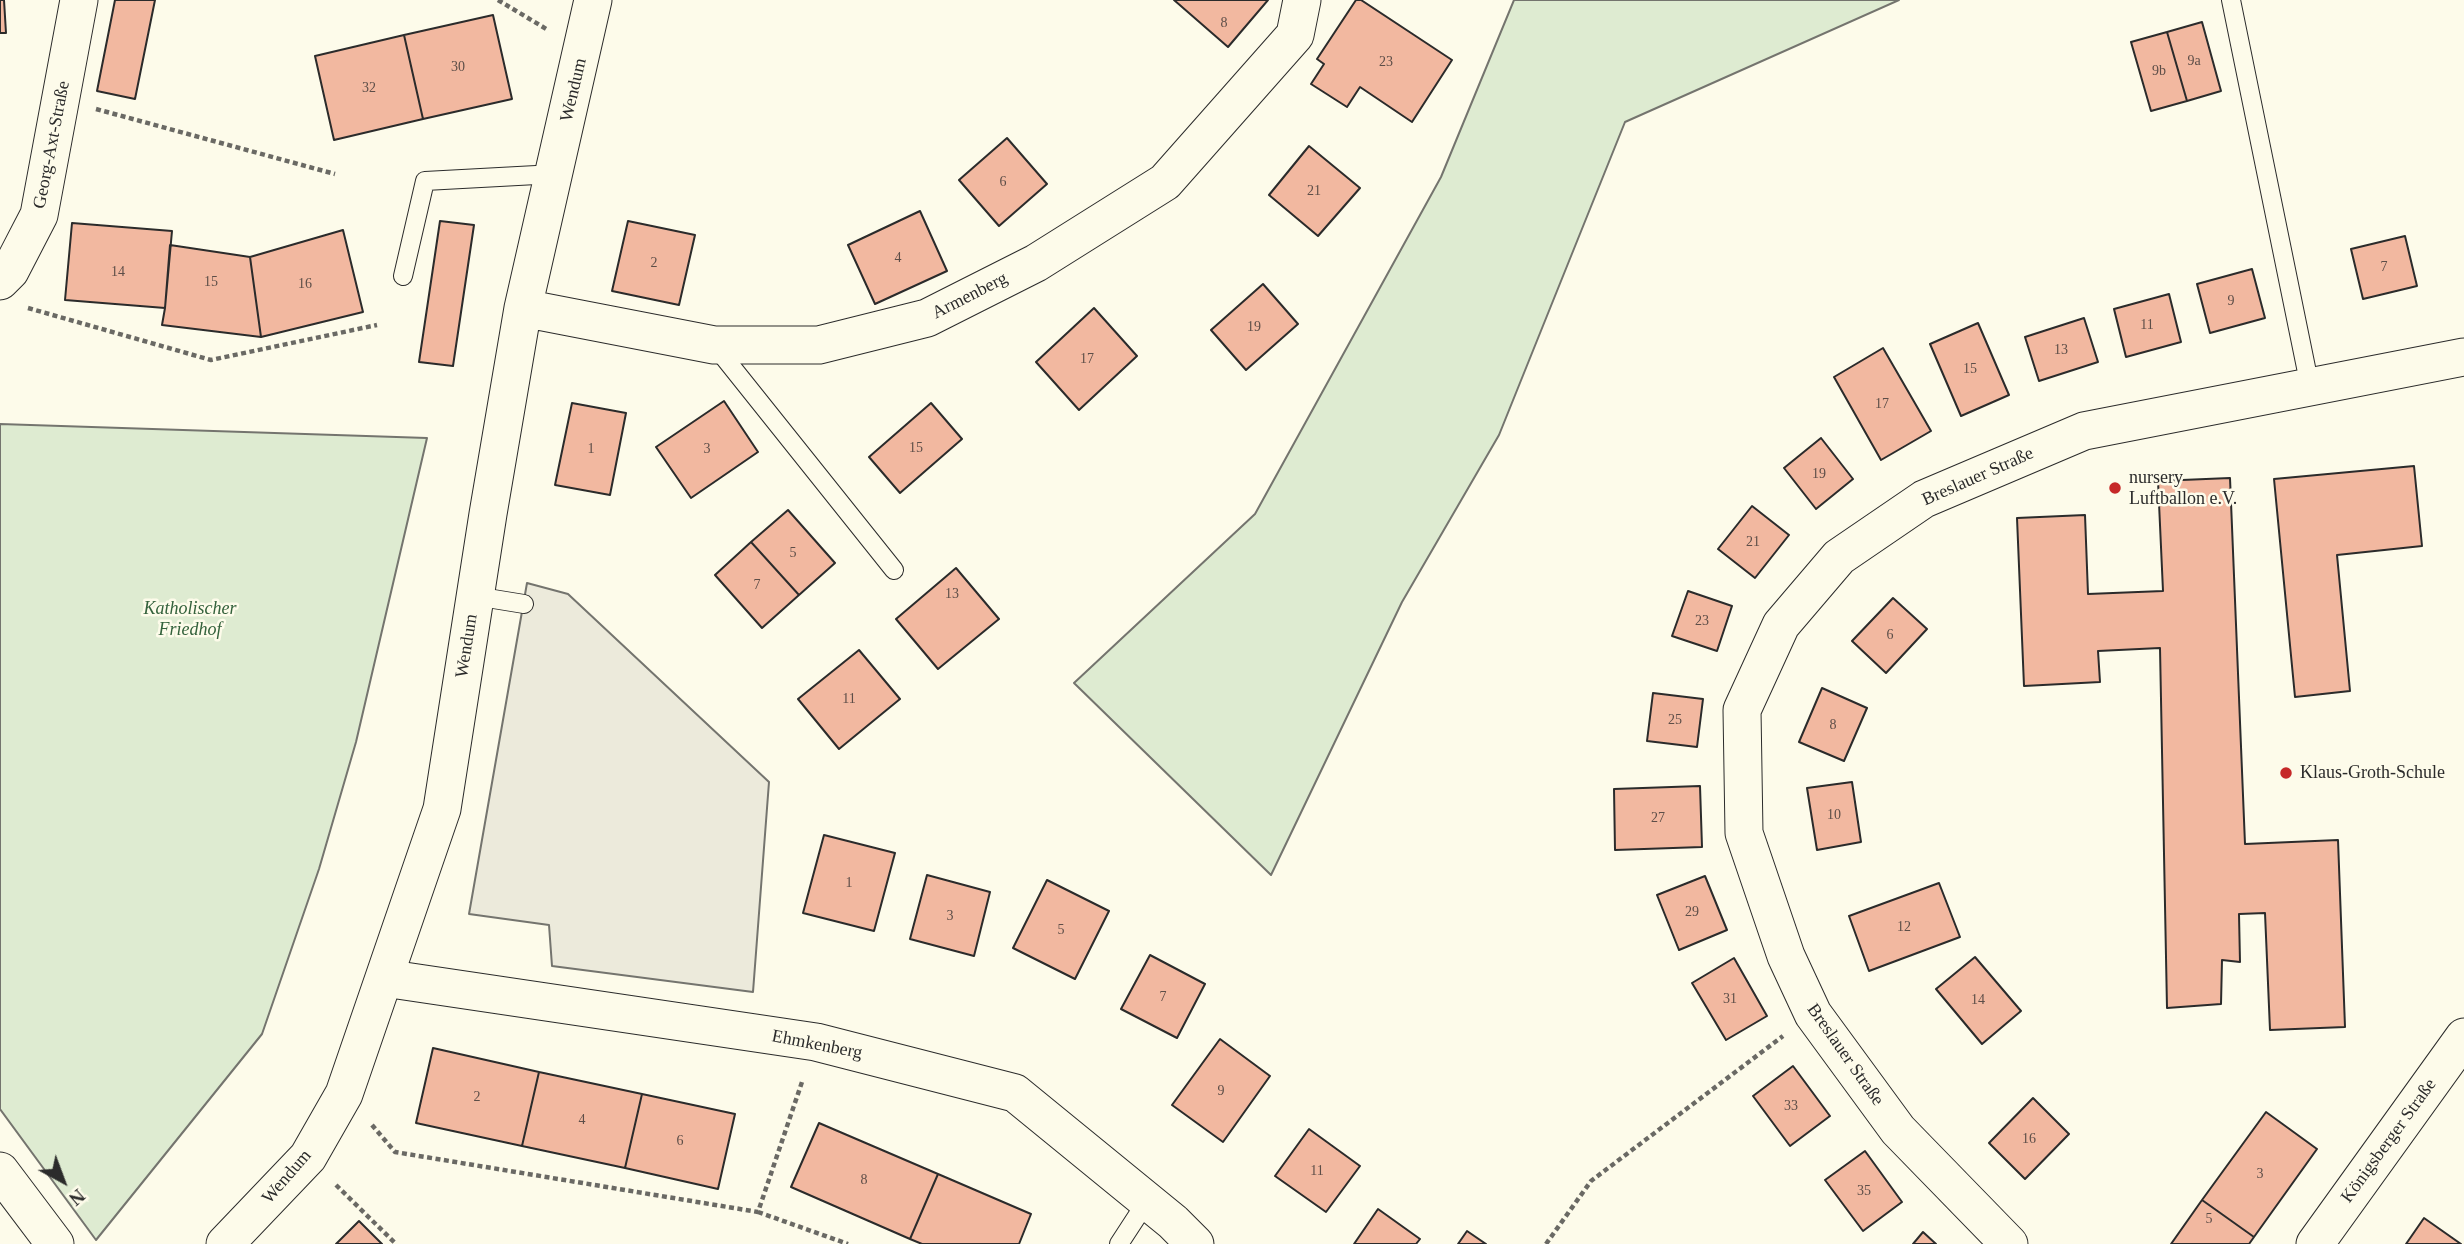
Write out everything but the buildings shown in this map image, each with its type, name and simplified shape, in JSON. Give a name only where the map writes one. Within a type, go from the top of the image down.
[{"type":"street","name":"Georg-Axt-Straße","points":[[0,281],[10,271],[39,215],[79,0]]},
{"type":"street","name":"Wendum","points":[[225,1244],[308,1157],[344,1094],[442,809],[523,308],[593,0]]},
{"type":"street","name":"Armenberg","points":[[523,308],[714,345],[819,345],[927,318],[1036,263],[1165,182],[1295,35],[1302,0]]},
{"type":"street","name":"Breslauer Straße","points":[[2009,1244],[1898,1130],[1813,1014],[1786,956],[1744,833],[1742,710],[1781,625],[1839,556],[1924,499],[2084,431],[2464,357]]},
{"type":"street","name":"Ehmkenberg","points":[[384,978],[816,1042],[1015,1093],[1195,1244]]},
{"type":"street","name":"Königsberger Straße","points":[[2315,1244],[2464,1037]]},
{"type":"street","points":[[0,1171],[55,1244]]},
{"type":"lane","points":[[2231,0],[2309,387]]},
{"type":"lane","points":[[403,276],[425,181],[555,174]]},
{"type":"lane","points":[[714,345],[894,570]]},
{"type":"lane","points":[[475,596],[524,604]]},
{"type":"lane","points":[[1119,1244],[1147,1201]]},
{"type":"path","points":[[498,0],[583,51]]},
{"type":"path","points":[[61,99],[335,174]]},
{"type":"path","points":[[26,308],[211,360],[377,325]]},
{"type":"path","points":[[1546,1244],[1591,1181],[1813,1014]]},
{"type":"path","points":[[758,1212],[816,1042]]},
{"type":"path","points":[[344,1094],[395,1152],[758,1212],[848,1244]]},
{"type":"path","points":[[308,1157],[396,1244]]},
{"type":"green space","points":[[1514,0],[1899,0],[1625,122],[1499,435],[1402,602],[1271,875],[1074,683],[1255,514],[1441,177]]},
{"type":"green space","name":"Katholischer Friedhof","points":[[0,424],[427,438],[356,742],[319,869],[262,1034],[96,1240],[0,1109]]},
{"type":"shaded area","points":[[527,583],[568,594],[769,782],[753,992],[552,966],[549,925],[469,914]]},
{"type":"place","name":"nursery Luftballon e.V.","points":[[2115,488]]},
{"type":"place","name":"Klaus-Groth-Schule","points":[[2286,773]]}]
